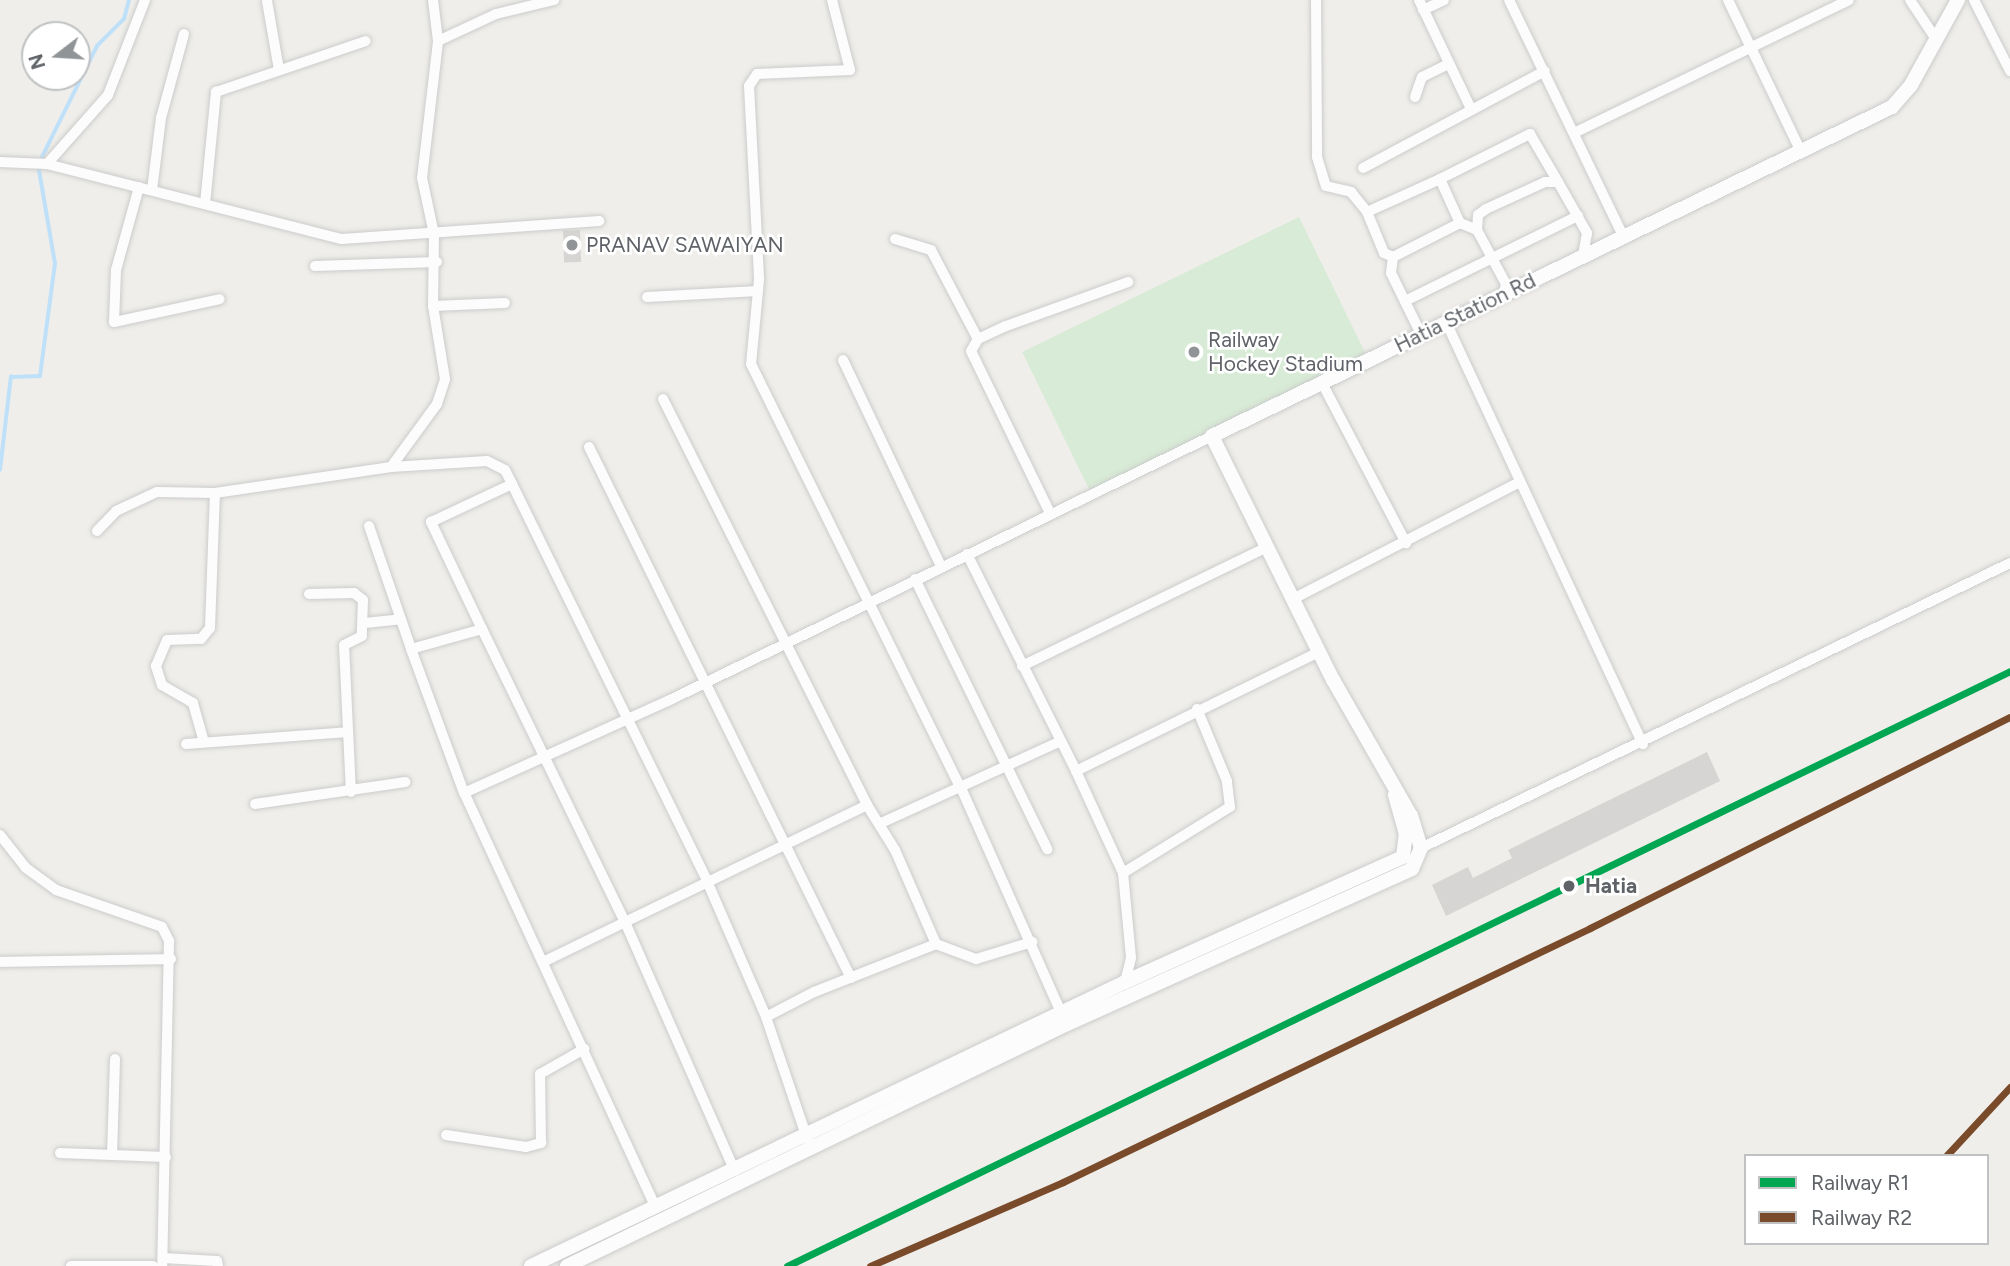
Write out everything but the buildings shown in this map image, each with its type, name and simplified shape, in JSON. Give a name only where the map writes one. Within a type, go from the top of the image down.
[{"type":"street","points":[[47,164],[108,95],[145,0]]},
{"type":"street","points":[[391,467],[444,390],[433,306],[437,262],[435,234],[422,178],[438,41],[433,0]]},
{"type":"street","points":[[438,41],[505,11],[554,0]]},
{"type":"street","points":[[832,0],[850,70],[757,74],[749,86],[758,291],[751,364],[962,790],[1064,1019]]},
{"type":"street","points":[[1316,0],[1317,157],[1326,186],[1351,192],[1367,212],[1384,253],[1393,257]]},
{"type":"street","points":[[1444,0],[1421,5],[1471,109]]},
{"type":"street","points":[[1509,0],[1576,132],[1624,237]]},
{"type":"street","points":[[1728,0],[1801,152]]},
{"type":"street","points":[[1576,132],[1849,0]]},
{"type":"street","points":[[1910,0],[1936,39]]},
{"type":"street","name":"Hatia Station Rd","points":[[1212,436],[1892,107],[1911,85],[1958,0]]},
{"type":"street","points":[[1974,0],[2010,71]]},
{"type":"street","points":[[267,1],[279,71]]},
{"type":"street","points":[[152,190],[161,118],[184,34]]},
{"type":"street","points":[[205,204],[216,92],[366,41]]},
{"type":"street","points":[[1415,97],[1422,77],[1449,64]]},
{"type":"street","points":[[1363,168],[1545,71]]},
{"type":"street","points":[[1367,212],[1530,134],[1587,233],[1583,256]]},
{"type":"street","points":[[0,162],[47,164],[333,238],[435,234],[599,221]]},
{"type":"street","points":[[1440,178],[1460,223],[1476,230],[1492,258],[1504,293]]},
{"type":"street","points":[[1476,230],[1478,215],[1486,209],[1545,182],[1558,182]]},
{"type":"street","points":[[139,187],[116,270],[114,322],[220,299]]},
{"type":"street","points":[[1405,301],[1578,215]]},
{"type":"street","points":[[1393,257],[1460,223]]},
{"type":"street","points":[[895,239],[931,250],[978,339]]},
{"type":"street","points":[[1393,257],[1391,273],[1422,334]]},
{"type":"street","points":[[315,266],[437,262]]},
{"type":"street","points":[[1050,513],[971,351],[978,339],[1128,282]]},
{"type":"street","points":[[647,297],[758,291]]},
{"type":"street","points":[[433,306],[505,303]]},
{"type":"street","points":[[1446,322],[1518,483],[1643,744]]},
{"type":"street","points":[[843,360],[941,566]]},
{"type":"street","points":[[1322,383],[1406,543]]},
{"type":"street","points":[[663,399],[879,824],[936,944]]},
{"type":"street","points":[[464,793],[543,760],[1212,436],[1319,652],[1395,793],[1411,816],[1421,848],[1412,869],[1064,1019],[809,1143],[567,1266]]},
{"type":"street","points":[[589,447],[789,843],[851,978]]},
{"type":"street","points":[[97,531],[116,511],[157,492],[215,493],[391,467],[487,461],[505,470],[707,881],[766,1017],[809,1143]]},
{"type":"street","points":[[1293,598],[1406,543],[1518,483]]},
{"type":"street","points":[[512,484],[431,522],[543,760],[625,922],[735,1171]]},
{"type":"street","points":[[204,742],[193,703],[159,681],[156,666],[171,638],[201,639],[210,628],[215,493]]},
{"type":"street","points":[[369,526],[464,793],[656,1208]]},
{"type":"street","points":[[1022,666],[1267,547]]},
{"type":"street","points":[[967,554],[1059,742],[1076,771],[1123,873],[1131,958],[1125,982]]},
{"type":"street","points":[[1421,848],[1643,744],[2010,563]]},
{"type":"street","points":[[915,579],[1047,849]]},
{"type":"street","points":[[309,594],[358,594],[365,623],[362,636],[344,645],[351,792]]},
{"type":"street","points":[[365,623],[401,619]]},
{"type":"street","points":[[411,649],[482,629]]},
{"type":"street","points":[[1076,771],[1197,709],[1319,652]]},
{"type":"street","points":[[1123,873],[1230,807],[1227,781],[1197,709]]},
{"type":"street","points":[[186,744],[348,733]]},
{"type":"street","points":[[879,824],[962,790],[1059,742]]},
{"type":"street","points":[[255,804],[405,782]]},
{"type":"street","points":[[1064,1019],[1125,982],[1403,858],[1406,834],[1395,793]]},
{"type":"street","points":[[543,962],[867,805]]},
{"type":"street","points":[[0,835],[26,868],[55,890],[162,928],[171,959],[162,1262],[217,1261],[218,1266]]},
{"type":"street","points":[[766,1017],[851,978],[936,944],[976,959],[1032,942]]},
{"type":"street","points":[[0,962],[171,959]]},
{"type":"street","points":[[446,1135],[526,1147],[541,1143],[540,1074],[584,1049]]},
{"type":"street","points":[[112,1155],[115,1059]]},
{"type":"street","points":[[531,1266],[735,1171],[809,1143]]},
{"type":"street","points":[[60,1153],[166,1157]]},
{"type":"street","points":[[71,1266],[153,1266]]},
{"type":"green space","name":"Railway Hockey Stadium","points":[[1299,217],[1367,355],[1090,490],[1022,352]]},
{"type":"waterway","points":[[42,157],[97,46],[124,19],[129,0]]},
{"type":"waterway","points":[[0,470],[11,377],[40,376],[55,264],[39,170]]},
{"type":"rail line","name":"R1","points":[[787,1266],[2010,671]]},
{"type":"rail line","name":"R2","points":[[870,1266],[1063,1182],[1590,928],[2010,717]]},
{"type":"rail line","name":"R2","points":[[1948,1154],[2010,1087]]},
{"type":"place","name":"PRANAV SAWAIYAN","points":[[572,245]]},
{"type":"place","name":"Railway Hockey Stadium","points":[[1194,352]]},
{"type":"place","name":"Hatia","points":[[1569,886]]}]
